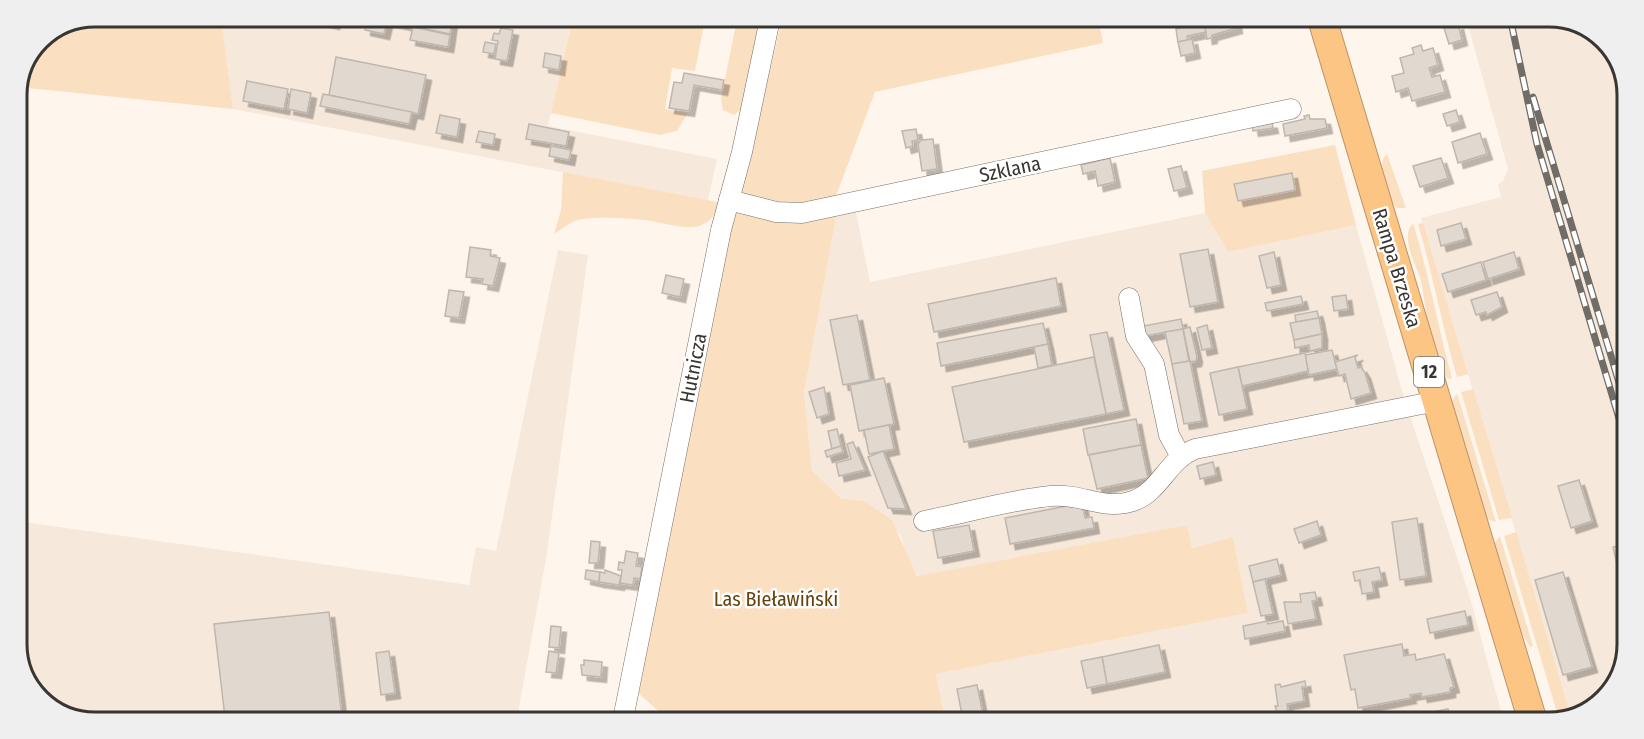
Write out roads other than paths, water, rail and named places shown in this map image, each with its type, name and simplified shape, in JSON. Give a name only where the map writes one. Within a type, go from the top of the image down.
[{"type":"highway","name":"Rampa Brzeska","points":[[1325,27],[1530,712]]},
{"type":"street","name":"Hutnicza","points":[[624,712],[729,200],[768,27]]},
{"type":"street","name":"Szklana","points":[[729,200],[776,212],[802,213],[1291,109]]},
{"type":"street","points":[[1129,298],[1136,336],[1154,364],[1169,435],[1180,455]]},
{"type":"street","points":[[924,521],[1051,496],[1079,497],[1108,506],[1133,501],[1148,494],[1180,455],[1195,449],[1437,401]]},
{"type":"railway","points":[[1512,27],[1537,144],[1617,412]]},
{"type":"railway","points":[[1533,97],[1617,376]]},
{"type":"park label","name":"Las Bieławiński","points":[[776,599]]}]
